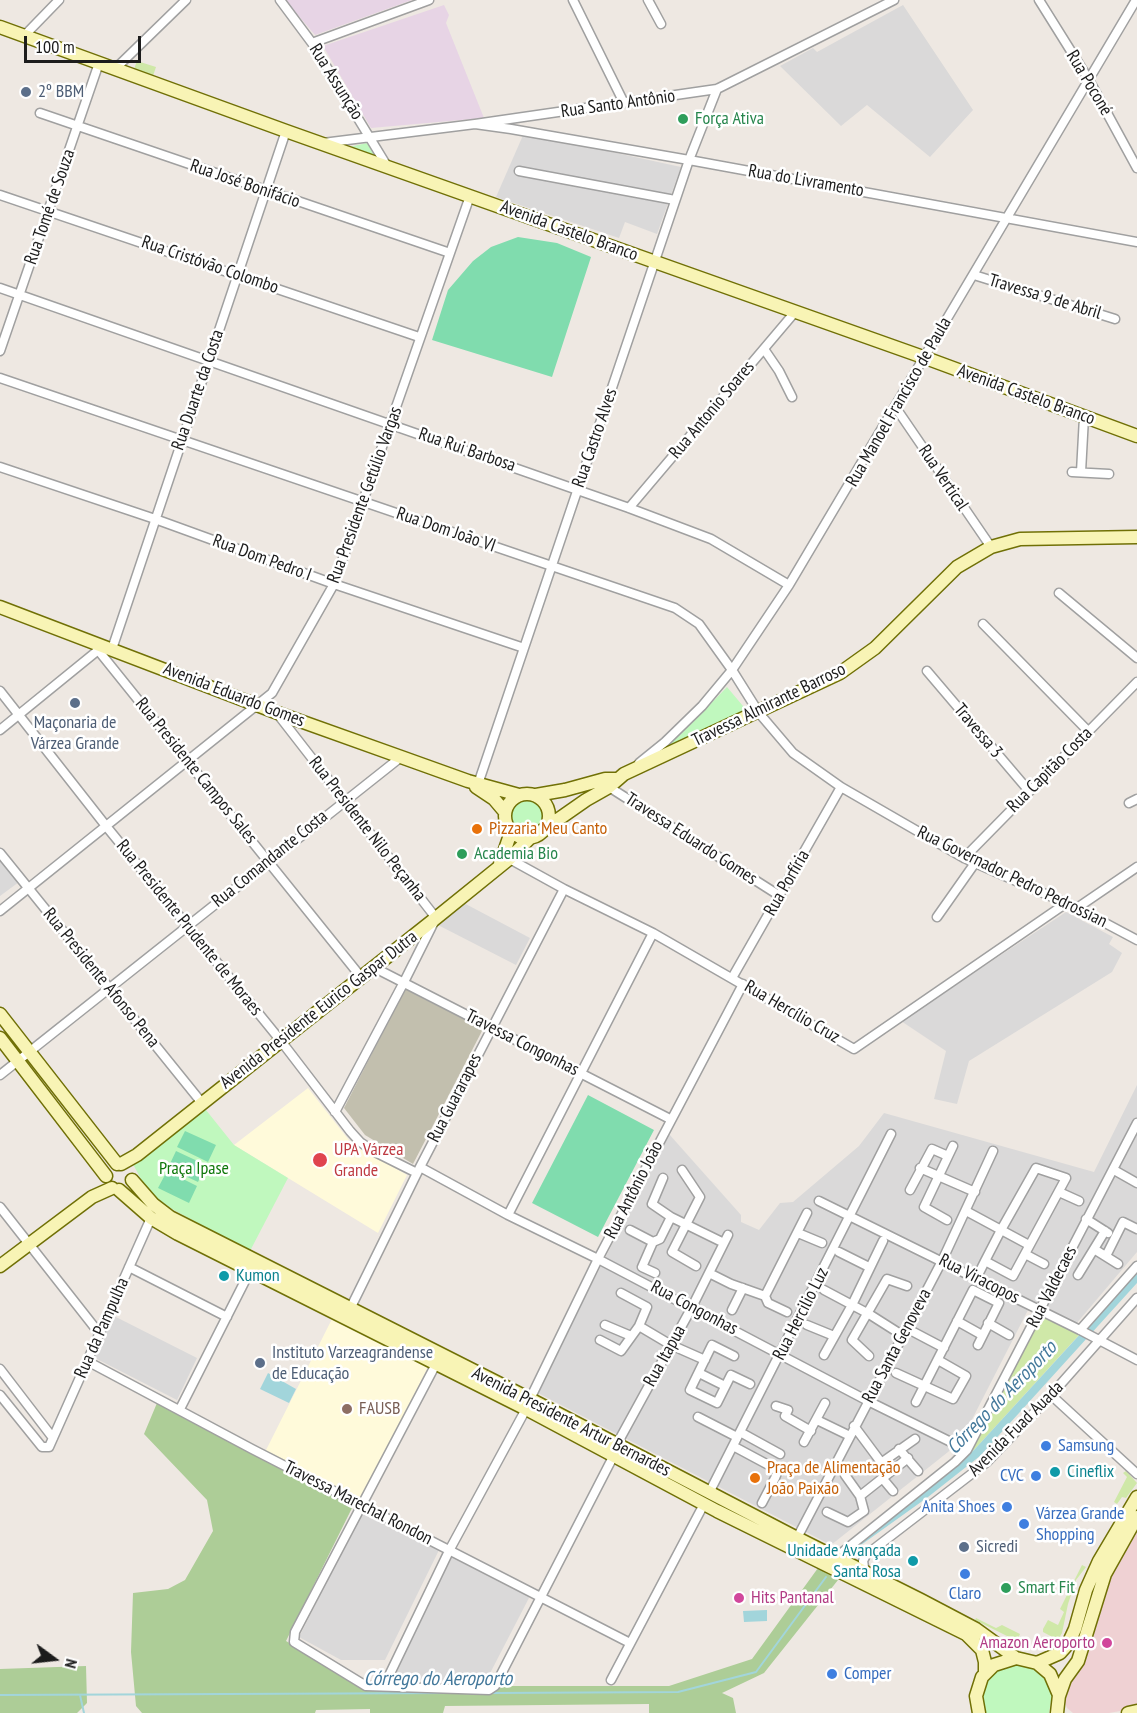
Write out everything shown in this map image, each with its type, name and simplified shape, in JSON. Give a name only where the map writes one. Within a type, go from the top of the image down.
[{"type":"street","points":[[24,36],[59,0]]},
{"type":"street","points":[[115,69],[186,0]]},
{"type":"street","name":"Rua Assunção","points":[[280,0],[312,43],[387,166]]},
{"type":"street","points":[[312,43],[429,0]]},
{"type":"street","points":[[573,0],[624,102]]},
{"type":"street","points":[[648,0],[661,24]]},
{"type":"street","name":"Rua Santo Antônio","points":[[321,143],[475,124],[717,89],[894,0]]},
{"type":"street","name":"Rua Poconé","points":[[1039,0],[1089,80],[1137,168]]},
{"type":"street","name":"Rua Manoel Francisco de Paula","points":[[614,780],[665,742],[702,706],[732,670],[789,585],[896,408],[923,357],[1135,6]]},
{"type":"street","name":"Avenida Castelo Branco","points":[[0,27],[285,131],[923,357],[1137,436]]},
{"type":"street","name":"Rua Tomé de Souza","points":[[0,351],[99,63]]},
{"type":"street","name":"Rua Castro Alves","points":[[474,784],[524,648],[675,200],[717,89]]},
{"type":"street","name":"Rua José Bonifácio","points":[[40,113],[450,253]]},
{"type":"street","name":"Rua do Livramento","points":[[475,124],[689,160],[1137,242]]},
{"type":"street","name":"Rua Duarte da Costa","points":[[104,648],[155,519],[285,131]]},
{"type":"street","points":[[519,171],[675,200]]},
{"type":"street","name":"Rua Cristóvão Colombo","points":[[0,195],[419,337]]},
{"type":"street","name":"Rua Presidente Getúlio Vargas","points":[[0,911],[272,693],[334,584],[470,196]]},
{"type":"street","name":"Travessa 9 de Abril","points":[[974,275],[1115,319]]},
{"type":"street","name":"Rua Rui Barbosa","points":[[0,288],[578,488],[711,539],[789,585]]},
{"type":"street","name":"Rua Antonio Soares","points":[[629,508],[795,312]]},
{"type":"street","points":[[764,349],[779,371],[792,397]]},
{"type":"street","name":"Rua Dom João VI","points":[[0,378],[675,608],[699,624],[732,670]]},
{"type":"street","name":"Rua Vertical","points":[[896,408],[991,547]]},
{"type":"street","points":[[1084,417],[1076,472],[1109,474]]},
{"type":"street","name":"Rua Dom Pedro I","points":[[0,467],[524,648]]},
{"type":"street","name":"Travessa Almirante Barroso","points":[[614,780],[840,674],[875,648],[957,567],[991,547],[1020,539],[1137,537]]},
{"type":"street","points":[[1059,592],[1137,658]]},
{"type":"street","name":"Avenida Eduardo Gomes","points":[[0,607],[275,712],[474,784],[519,795]]},
{"type":"street","points":[[983,624],[1088,731]]},
{"type":"street","points":[[0,730],[104,648]]},
{"type":"street","name":"Rua Presidente Campos Sales","points":[[104,648],[188,761],[361,977]]},
{"type":"street","name":"Rua Governador Pedro Pedrossian","points":[[732,670],[759,712],[793,753],[841,787],[964,858],[1077,908],[1137,940]]},
{"type":"street","name":"Travessa 3","points":[[927,671],[1029,791]]},
{"type":"street","name":"Rua Capitão Costa","points":[[964,858],[1137,682]]},
{"type":"street","name":"Rua Presidente Prudente de Moraes","points":[[0,692],[281,1041],[335,1112],[365,1146],[418,1170]]},
{"type":"street","name":"Rua Presidente Nilo Peçanha","points":[[275,712],[436,918]]},
{"type":"street","name":"Rua Comandante Costa","points":[[0,1075],[400,757]]},
{"type":"street","points":[[504,860],[511,832],[505,819],[505,812],[510,801],[525,793],[536,795],[614,780]]},
{"type":"street","points":[[511,832],[524,838],[531,837],[614,780]]},
{"type":"street","name":"Travessa Eduardo Gomes","points":[[614,780],[780,896]]},
{"type":"street","points":[[474,784],[494,799],[505,812]]},
{"type":"street","name":"Rua Porfíria","points":[[732,978],[841,787]]},
{"type":"street","points":[[536,795],[545,803],[549,814],[547,825],[543,830]]},
{"type":"street","name":"Avenida Presidente Eurico Gaspar Dutra","points":[[125,1170],[137,1155],[436,918],[531,837]]},
{"type":"street","name":"Rua Presidente Afonso Pena","points":[[0,854],[202,1103]]},
{"type":"street","name":"Rua Hercílio Cruz","points":[[504,860],[653,933],[854,1049],[1065,904]]},
{"type":"street","points":[[937,917],[975,863]]},
{"type":"street","points":[[1077,908],[1137,867]]},
{"type":"street","name":"Rua Guararapes","points":[[350,1309],[418,1170],[564,889]]},
{"type":"street","points":[[335,1112],[436,918]]},
{"type":"street","points":[[508,1215],[653,933]]},
{"type":"street","name":"Travessa Congonhas","points":[[373,967],[670,1119]]},
{"type":"street","name":"Rua Antônio João","points":[[384,1686],[450,1549],[528,1404],[598,1259],[743,984]]},
{"type":"street","name":"Avenida Presidente Artur Bernardes","points":[[0,1014],[153,1204],[170,1217],[350,1309],[966,1634],[982,1650],[985,1674]]},
{"type":"street","name":"Avenida Presidente Artur Bernardes","points":[[0,1038],[111,1184],[151,1218],[436,1364],[528,1404]]},
{"type":"street","name":"Rua Valdecaes","points":[[967,1450],[1086,1219],[1134,1137],[1137,1123]]},
{"type":"street","name":"Rua Hercilio Luz","points":[[611,1680],[851,1216],[891,1134]]},
{"type":"street","points":[[947,1220],[924,1207],[953,1146]]},
{"type":"street","points":[[910,1190],[932,1149],[948,1156]]},
{"type":"street","name":"Rua Santa Genoveva","points":[[797,1538],[942,1261],[993,1151]]},
{"type":"street","points":[[0,1266],[111,1184],[127,1188],[125,1170],[109,1168],[111,1184]]},
{"type":"street","points":[[920,1168],[975,1192]]},
{"type":"street","points":[[976,1279],[985,1261],[1036,1168],[1066,1178],[1013,1276],[985,1261]]},
{"type":"street","name":"Rua Congonhas","points":[[418,1170],[598,1259],[868,1401],[967,1450]]},
{"type":"street","points":[[682,1170],[700,1197],[672,1252],[696,1266]]},
{"type":"street","points":[[1114,1170],[1137,1183]]},
{"type":"street","points":[[663,1178],[652,1204],[685,1224]]},
{"type":"street","points":[[1059,1192],[1079,1201]]},
{"type":"street","name":"Rua Viracopos","points":[[819,1201],[1137,1360]]},
{"type":"street","points":[[0,1207],[99,1334]]},
{"type":"street","points":[[966,1210],[1029,1245]]},
{"type":"street","points":[[765,1296],[807,1213]]},
{"type":"street","points":[[655,1273],[642,1267],[653,1242],[660,1239],[671,1217]]},
{"type":"street","name":"Rua da Pampulha","points":[[53,1438],[151,1218]]},
{"type":"street","points":[[1086,1219],[1116,1237]]},
{"type":"street","points":[[1106,1256],[1123,1222],[1137,1229]]},
{"type":"street","name":"Rua Itapua","points":[[384,1686],[489,1690],[499,1680],[726,1239],[685,1224]]},
{"type":"street","points":[[630,1230],[653,1242]]},
{"type":"street","points":[[1078,1275],[1105,1231]]},
{"type":"street","points":[[798,1233],[822,1243]]},
{"type":"street","points":[[824,1355],[852,1305],[883,1241]]},
{"type":"street","points":[[1094,1249],[1118,1264]]},
{"type":"street","points":[[839,1252],[869,1267]]},
{"type":"street","points":[[1025,1254],[1044,1264]]},
{"type":"street","points":[[1081,1330],[1137,1266]]},
{"type":"street","points":[[129,1267],[227,1317]]},
{"type":"street","points":[[180,1409],[250,1270]]},
{"type":"street","points":[[709,1273],[765,1296],[768,1303],[787,1312]]},
{"type":"street","points":[[869,1356],[852,1340],[869,1314],[887,1279],[907,1286]]},
{"type":"street","points":[[732,1310],[743,1288]]},
{"type":"street","points":[[824,1290],[904,1331],[944,1348]]},
{"type":"street","points":[[916,1402],[973,1290],[999,1303],[978,1345]]},
{"type":"street","points":[[600,1340],[621,1350],[639,1326],[647,1307],[621,1293]]},
{"type":"street","name":"Avenida Fuad Auada","points":[[865,1573],[863,1561],[866,1555],[987,1462],[1051,1395],[1096,1339],[1137,1298]]},
{"type":"street","points":[[957,1321],[982,1335]]},
{"type":"street","points":[[988,1323],[1009,1335]]},
{"type":"street","points":[[605,1324],[631,1336]]},
{"type":"street","points":[[807,1324],[834,1336]]},
{"type":"street","points":[[639,1326],[671,1345],[705,1360]]},
{"type":"street","points":[[734,1356],[712,1345],[690,1390],[717,1402],[731,1375],[750,1384]]},
{"type":"street","name":"Travessa Marechal Rondon","points":[[87,1360],[180,1409],[201,1423],[630,1643]]},
{"type":"street","points":[[896,1373],[953,1399],[966,1376],[938,1360]]},
{"type":"street","points":[[384,1686],[366,1686],[294,1642],[295,1632],[436,1364]]},
{"type":"street","points":[[0,1370],[53,1438],[49,1447],[42,1447],[0,1395]]},
{"type":"street","points":[[699,1373],[725,1386]]},
{"type":"street","points":[[1051,1395],[1137,1474]]},
{"type":"street","points":[[804,1442],[825,1403]]},
{"type":"street","points":[[776,1406],[788,1410],[785,1416],[811,1431]]},
{"type":"street","points":[[698,1418],[780,1454]]},
{"type":"street","points":[[817,1420],[850,1436]]},
{"type":"street","points":[[854,1426],[881,1462],[892,1491]]},
{"type":"street","points":[[881,1462],[915,1439]]},
{"type":"street","points":[[733,1446],[774,1468],[777,1473],[762,1503]]},
{"type":"street","points":[[899,1449],[918,1472]]},
{"type":"street","name":"Avenida Fuad Auada","points":[[835,1558],[967,1450]]},
{"type":"street","points":[[860,1496],[908,1458]]},
{"type":"street","points":[[827,1512],[848,1522],[864,1511],[860,1496],[845,1475]]},
{"type":"street","points":[[1037,1663],[1060,1653],[1068,1644],[1075,1629],[1086,1590],[1099,1561],[1137,1497]]},
{"type":"street","name":"Avenida Presidente Artur Bernardes","points":[[706,1498],[797,1538],[976,1629],[1016,1658]]},
{"type":"street","points":[[1060,1707],[1064,1683],[1078,1661],[1105,1574],[1137,1517]]},
{"type":"street","points":[[979,1713],[976,1705],[976,1691],[985,1674],[998,1662],[1016,1658],[1029,1659],[1037,1663],[1053,1678],[1060,1707]]},
{"type":"street","points":[[1128,1713],[1137,1711]]},
{"type":"shaded area","points":[[285,0],[412,0],[315,35]]},
{"type":"shaded area","points":[[444,5],[449,15],[446,23],[484,118],[371,128],[323,46]]},
{"type":"shaded area","points":[[903,5],[973,110],[930,157],[867,105],[841,126],[780,66],[813,48],[817,52]]},
{"type":"shaded area","points":[[524,133],[681,167],[657,234],[625,222],[619,238],[496,197]]},
{"type":"shaded area","points":[[0,857],[19,882],[0,896]]},
{"type":"shaded area","points":[[460,901],[530,938],[516,965],[436,924]]},
{"type":"shaded area","points":[[1066,912],[1113,937],[1109,944],[1122,953],[1112,972],[969,1061],[957,1104],[934,1099],[946,1051],[901,1021]]},
{"type":"shaded area","points":[[405,989],[483,1029],[413,1164],[365,1135],[344,1108]]},
{"type":"shaded area","points":[[1137,1085],[1137,1252],[1070,1331],[1028,1310],[963,1437],[948,1452],[831,1545],[536,1392],[669,1134],[741,1215],[741,1222],[759,1230],[780,1203],[793,1202],[859,1146],[884,1113],[1094,1172]]},
{"type":"shaded area","name":"UPA Várzea Grande","points":[[308,1088],[352,1144],[407,1175],[378,1233],[234,1145]]},
{"type":"shaded area","points":[[112,1315],[197,1358],[177,1400],[93,1357]]},
{"type":"shaded area","name":"FAUSB","points":[[333,1317],[429,1365],[361,1501],[265,1452]]},
{"type":"shaded area","points":[[364,1509],[440,1548],[385,1660],[341,1660],[299,1637]]},
{"type":"shaded area","points":[[1137,1522],[1137,1708],[1109,1713],[1073,1713],[1067,1708],[1064,1700],[1066,1689],[1103,1584]]},
{"type":"shaded area","points":[[453,1552],[531,1594],[486,1681],[390,1680]]},
{"type":"green space","points":[[137,61],[156,67],[153,76],[134,69]]},
{"type":"green space","points":[[367,143],[377,159],[344,148]]},
{"type":"green space","points":[[518,237],[557,243],[591,257],[552,377],[432,340],[448,290],[473,261],[491,247]]},
{"type":"green space","points":[[727,687],[748,712],[658,753],[681,734]]},
{"type":"green space","points":[[525,799],[538,804],[543,817],[538,830],[525,835],[512,830],[507,817],[512,804]]},
{"type":"green space","points":[[588,1095],[654,1130],[598,1237],[532,1203]]},
{"type":"green space","name":"Praça Ipase","points":[[202,1105],[234,1145],[288,1178],[250,1251],[172,1209],[154,1196],[143,1183],[134,1166],[133,1158]]},
{"type":"green space","points":[[185,1131],[216,1145],[208,1162],[177,1147]]},
{"type":"green space","points":[[176,1151],[206,1165],[198,1182],[168,1168]]},
{"type":"green space","points":[[167,1171],[197,1186],[189,1203],[158,1188]]},
{"type":"green space","points":[[1041,1314],[1080,1334],[974,1450],[843,1553],[964,1456]]},
{"type":"green space","points":[[157,1403],[353,1506],[286,1641],[367,1689],[491,1691],[505,1686],[669,1686],[752,1659],[818,1568],[838,1580],[764,1673],[722,1693],[733,1698],[736,1713],[649,1713],[649,1704],[445,1706],[443,1713],[370,1713],[370,1709],[316,1710],[315,1713],[142,1713],[136,1706],[131,1652],[133,1593],[168,1589],[185,1580],[213,1531],[207,1500],[144,1434]]},
{"type":"green space","points":[[1126,1471],[1137,1483],[1126,1498],[1122,1497],[1117,1504],[1114,1502],[1127,1477],[1123,1473]]},
{"type":"green space","points":[[1082,1565],[1086,1567],[1076,1580],[1062,1633],[1058,1640],[1043,1632],[1043,1629],[1048,1620],[1058,1625],[1064,1612],[1060,1609]]},
{"type":"green space","points":[[976,1618],[996,1628],[1002,1625],[1020,1634],[1017,1641],[975,1620]]},
{"type":"green space","points":[[1012,1664],[1032,1667],[1046,1679],[1052,1695],[1049,1713],[984,1713],[982,1702],[985,1685],[997,1671]]},
{"type":"green space","points":[[86,1666],[87,1703],[77,1713],[0,1713],[0,1669]]},
{"type":"water","points":[[1137,1272],[1137,1283],[980,1456],[854,1550],[854,1555],[850,1557],[843,1553],[974,1450]]},
{"type":"water","points":[[268,1373],[296,1389],[289,1403],[260,1389]]},
{"type":"water","points":[[767,1610],[767,1621],[744,1622],[743,1611]]},
{"type":"waterway","name":"Córrego do Aeroporto","points":[[492,1693],[678,1692],[756,1672],[826,1577]]},
{"type":"waterway","name":"Córrego do Aeroporto","points":[[0,1695],[453,1693]]},
{"type":"waterway","points":[[80,1695],[84,1713]]},
{"type":"place","name":"2º BBM","points":[[26,92]]},
{"type":"place","name":"Força Ativa","points":[[683,119]]},
{"type":"place","name":"Maçonaria de Várzea Grande","points":[[75,703]]},
{"type":"place","name":"Pizzaria Meu Canto","points":[[477,829]]},
{"type":"place","name":"Academia Bio","points":[[462,854]]},
{"type":"place","name":"UPA Várzea Grande","points":[[320,1160]]},
{"type":"place","name":"Kumon","points":[[224,1276]]},
{"type":"place","name":"Instituto Varzeagrandense de Educação","points":[[260,1363]]},
{"type":"place","name":"FAUSB","points":[[347,1409]]},
{"type":"place","name":"Samsung","points":[[1046,1446]]},
{"type":"place","name":"Cineflix","points":[[1055,1472]]},
{"type":"place","name":"CVC","points":[[1036,1476]]},
{"type":"place","name":"Praça de Alimentação João Paixão","points":[[755,1478]]},
{"type":"place","name":"Anita Shoes","points":[[1007,1507]]},
{"type":"place","name":"Várzea Grande Shopping","points":[[1024,1524]]},
{"type":"place","name":"Sicredi","points":[[964,1547]]},
{"type":"place","name":"Unidade Avançada Santa Rosa","points":[[913,1561]]},
{"type":"place","name":"Claro","points":[[965,1574]]},
{"type":"place","name":"Smart Fit","points":[[1006,1588]]},
{"type":"place","name":"Hits Pantanal","points":[[739,1598]]},
{"type":"place","name":"Amazon Aeroporto","points":[[1107,1643]]},
{"type":"place","name":"Comper","points":[[832,1674]]}]
